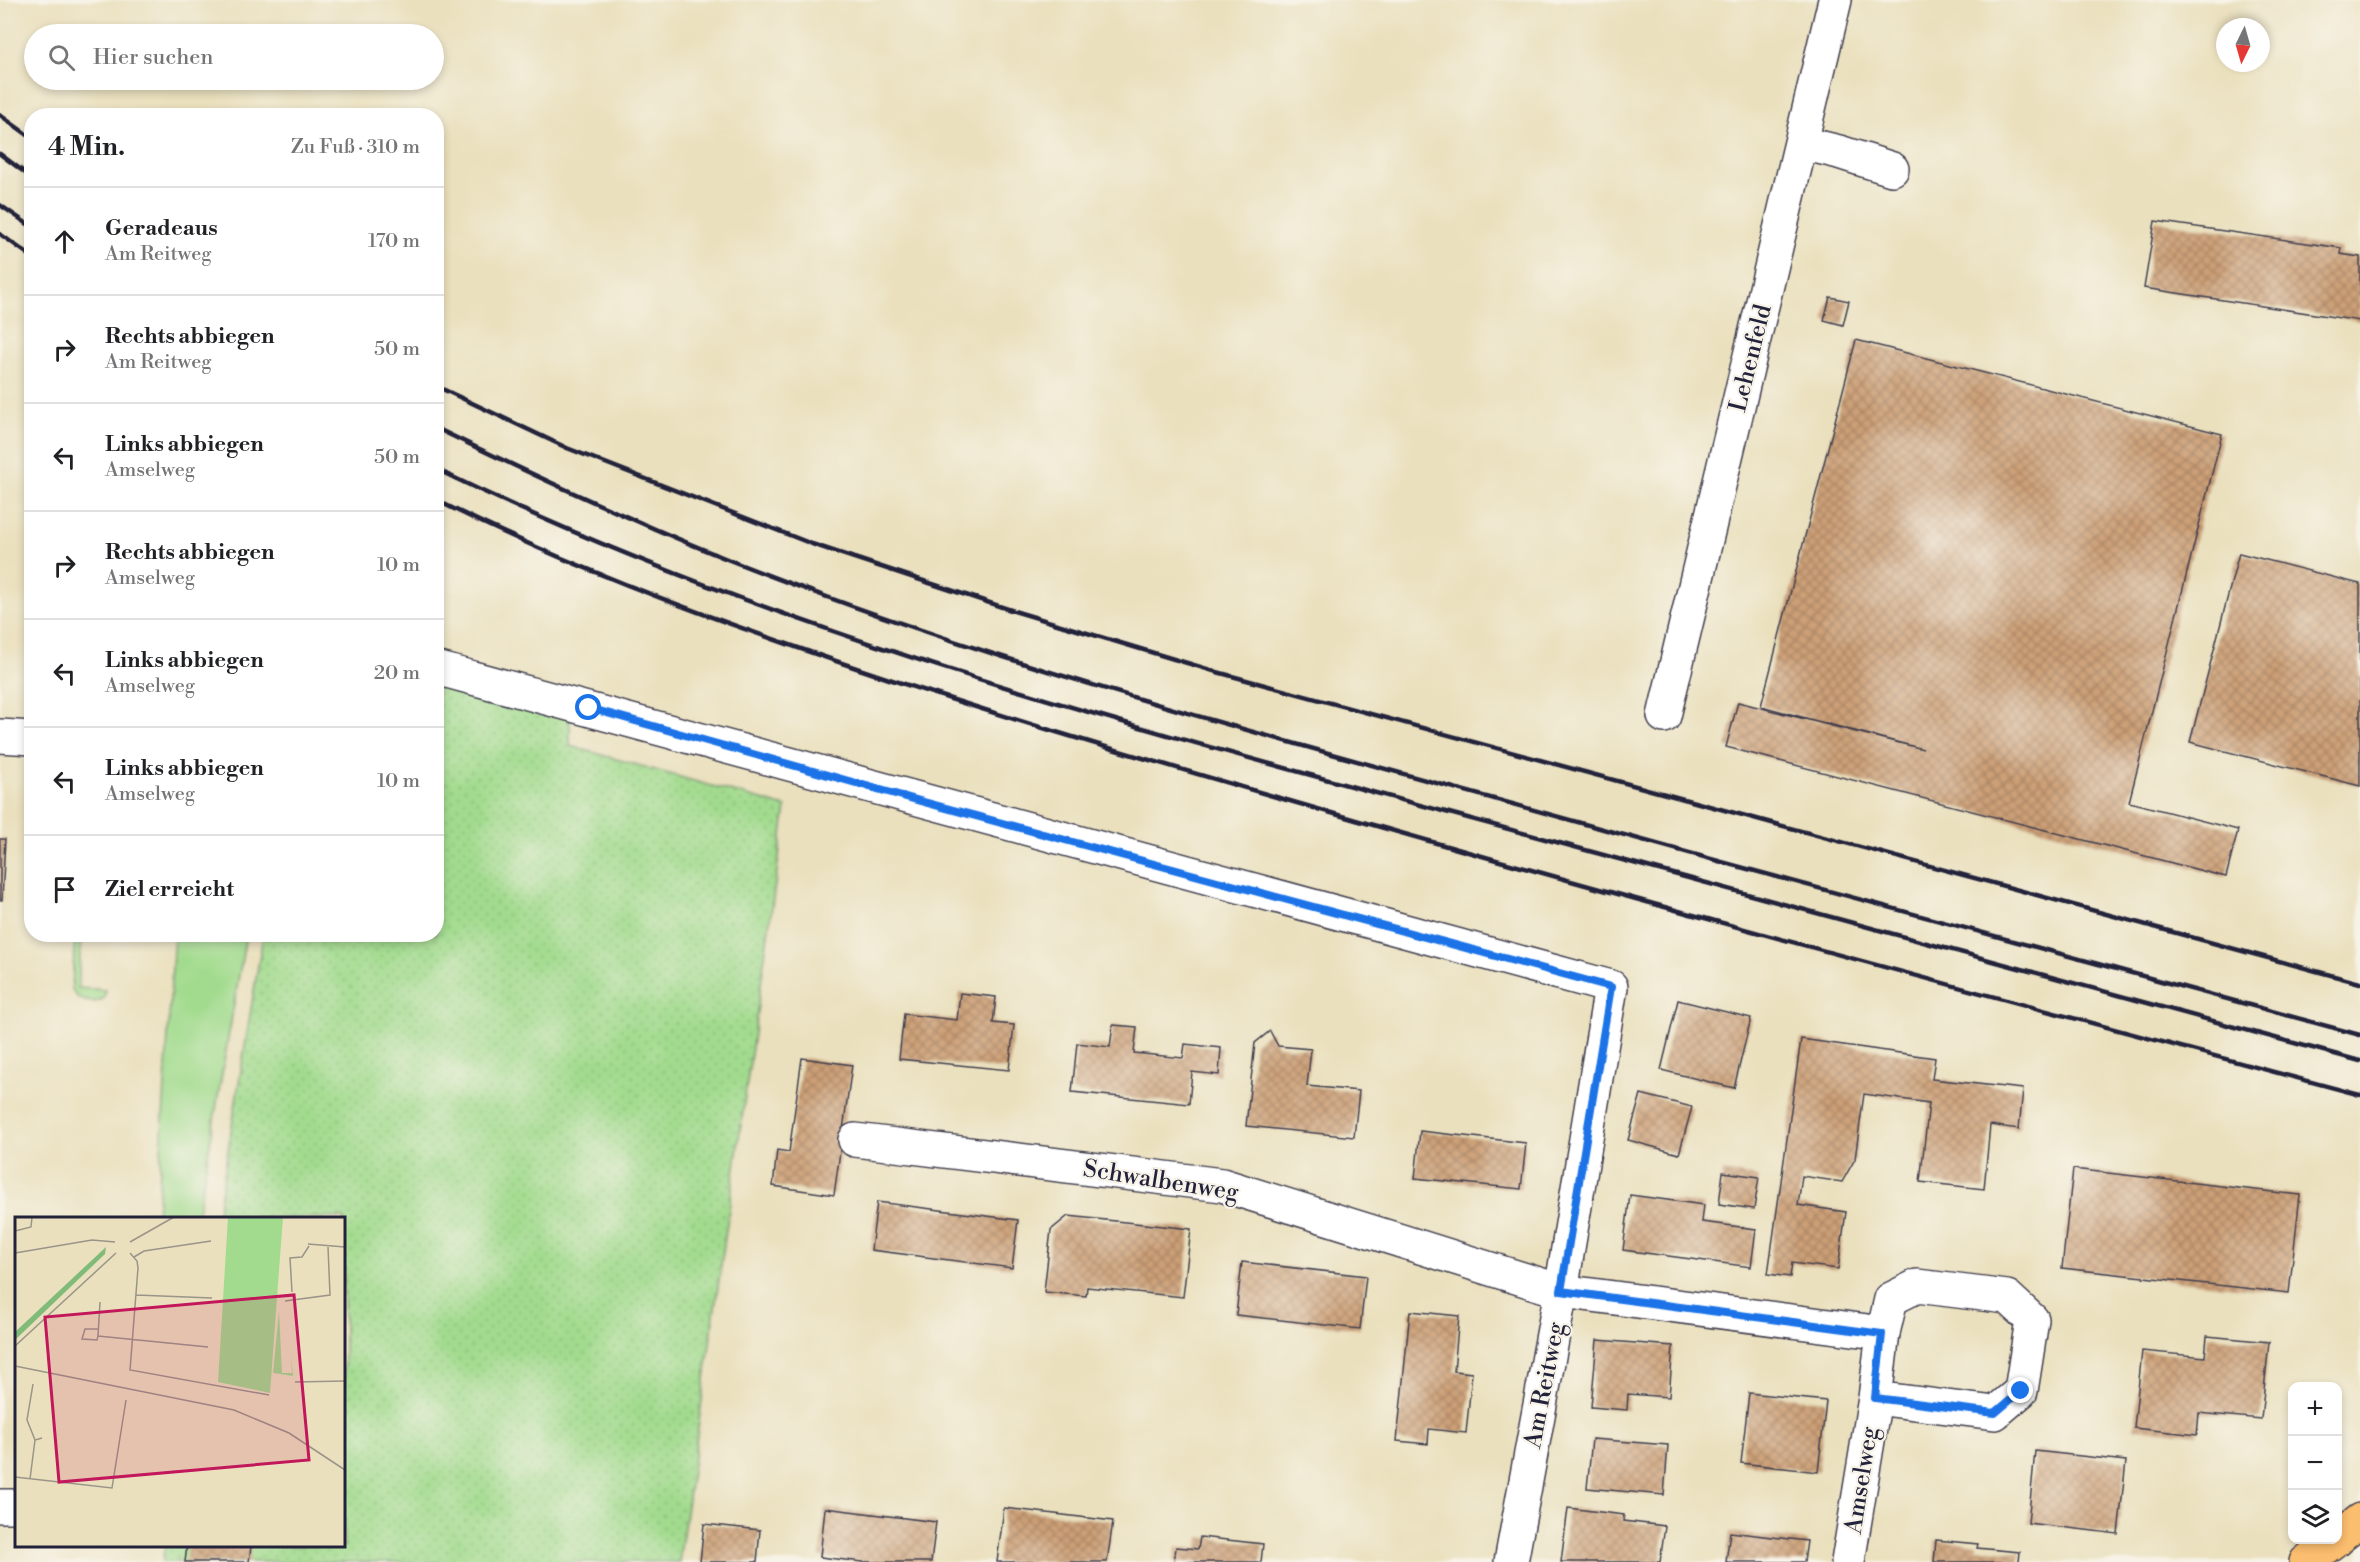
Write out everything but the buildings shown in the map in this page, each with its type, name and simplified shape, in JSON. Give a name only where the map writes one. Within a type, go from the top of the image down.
[{"type":"main road","points":[[2342,1534],[2360,1520]]},
{"type":"main road","points":[[2306,1562],[2328,1544]]},
{"type":"street","name":"Lehenfeld","points":[[1664,716],[1835,0]]},
{"type":"street","points":[[1802,143],[1892,169]]},
{"type":"street","name":"Am Reitweg","points":[[444,670],[1611,987],[1561,1291],[1510,1562]]},
{"type":"street","points":[[0,736],[24,738]]},
{"type":"street","name":"Schwalbenweg","points":[[855,1140],[1222,1185],[1561,1291]]},
{"type":"street","name":"Amselweg","points":[[1848,1562],[1875,1398],[1882,1334],[1891,1299],[1917,1286],[2007,1297],[2032,1320],[2021,1391],[1995,1413],[1875,1398]]},
{"type":"street","points":[[1561,1291],[1882,1334]]},
{"type":"green space","points":[[444,688],[570,718],[570,746],[786,807],[679,1562],[162,1562],[165,1547],[345,1547],[345,1217],[217,1217],[262,942],[444,942]]},
{"type":"green space","points":[[75,942],[81,942],[78,988],[106,990],[104,998],[90,1002],[78,997],[72,989]]},
{"type":"green space","points":[[174,942],[245,942],[197,1217],[157,1217]]},
{"type":"railway","points":[[0,115],[24,132]]},
{"type":"railway","points":[[0,154],[24,172]]},
{"type":"railway","points":[[0,205],[24,222]]},
{"type":"railway","points":[[0,234],[24,251]]},
{"type":"railway","points":[[444,390],[567,448],[812,544],[1014,611],[1217,672],[2360,983]]},
{"type":"railway","points":[[444,432],[588,499],[742,565],[835,600],[1022,663],[1307,747],[2360,1035]]},
{"type":"railway","points":[[444,473],[557,525],[680,575],[931,664],[1058,703],[1314,776],[2360,1061]]},
{"type":"railway","points":[[444,504],[560,558],[687,608],[895,681],[1018,720],[1539,872],[2360,1095]]},
{"type":"route","points":[[589,708],[920,801],[1611,987],[1561,1291],[1882,1334],[1875,1398],[1995,1413],[2021,1391]]}]
